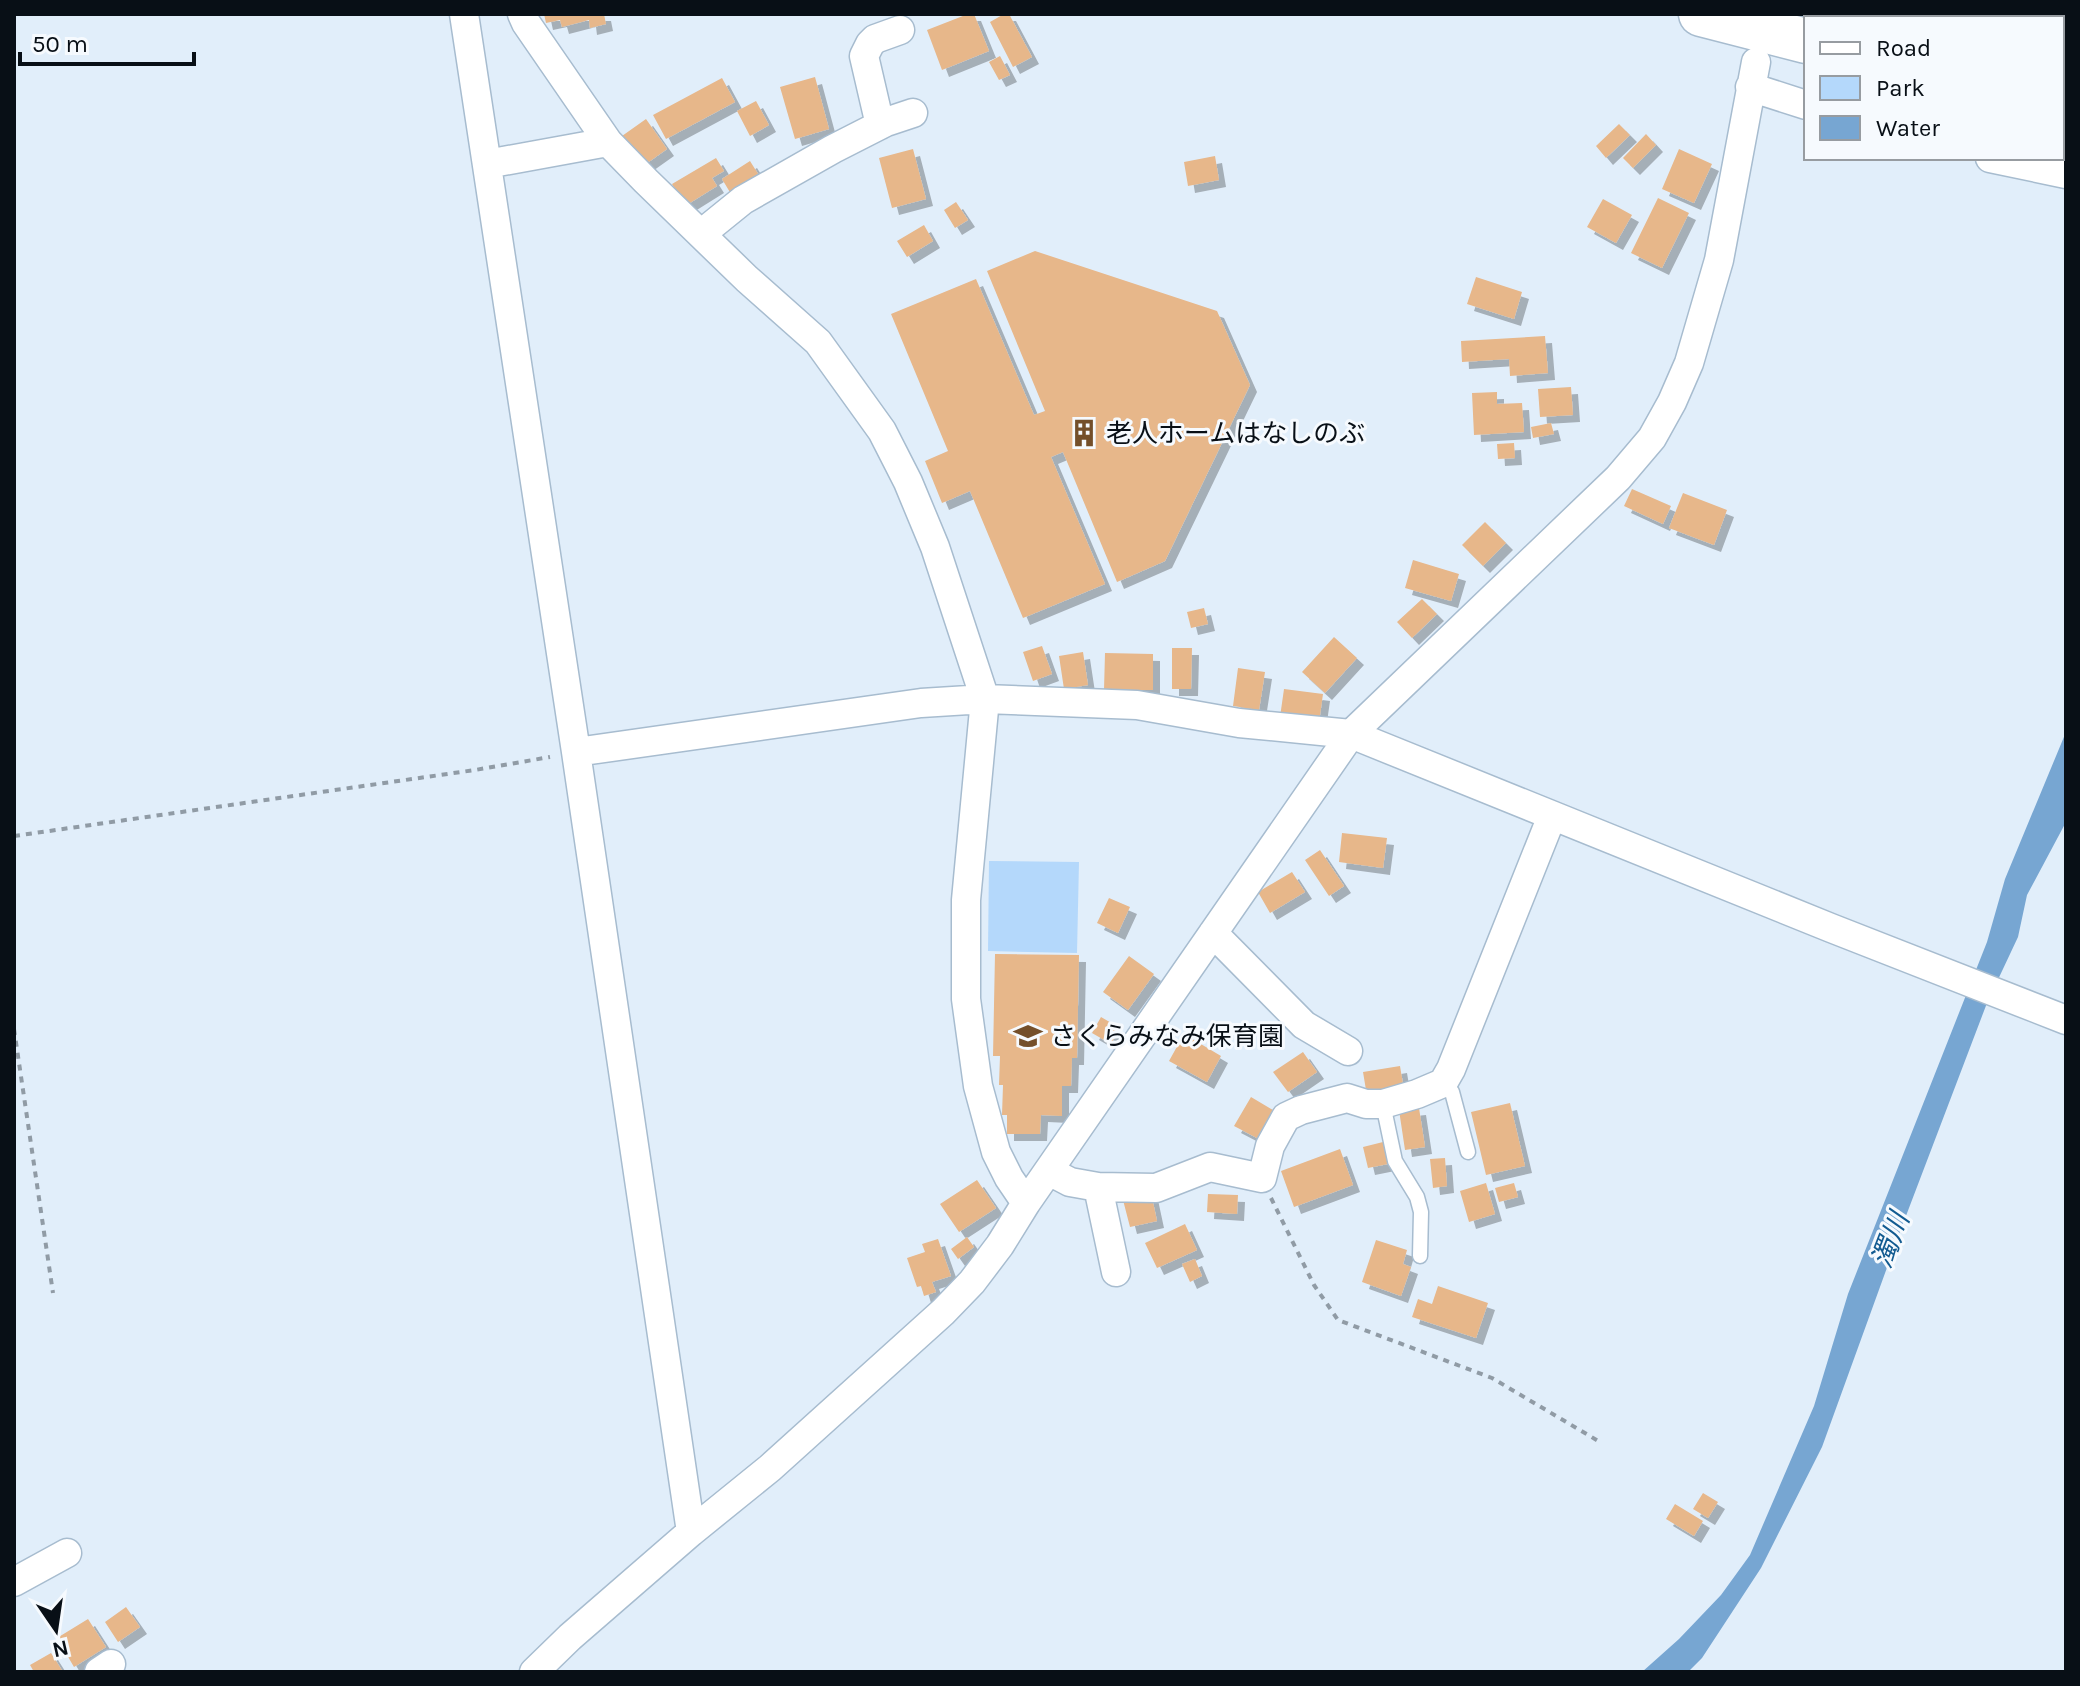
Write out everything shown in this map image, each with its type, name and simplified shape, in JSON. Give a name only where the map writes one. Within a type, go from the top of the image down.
[{"type":"highway","points":[[1701,14],[1804,40]]},
{"type":"street","points":[[464,14],[691,1532]]},
{"type":"street","points":[[522,14],[608,142],[747,279],[818,342],[882,431],[908,482],[935,547],[985,699],[966,900],[966,999],[978,1086],[996,1152],[1026,1203]]},
{"type":"street","points":[[880,125],[864,56],[875,39],[900,30]]},
{"type":"street","points":[[534,1672],[691,1532],[770,1468],[943,1312],[972,1282],[1351,734],[1618,478],[1652,438],[1689,363],[1719,260],[1753,74],[1804,104]]},
{"type":"street","points":[[701,234],[743,200],[833,149],[880,125],[913,113]]},
{"type":"street","points":[[487,164],[608,142]]},
{"type":"street","points":[[2000,160],[2066,174]]},
{"type":"street","points":[[576,752],[921,703],[985,699],[1137,705],[1239,723],[1351,734],[2066,1020]]},
{"type":"street","points":[[1049,1171],[1070,1182],[1098,1187],[1156,1188],[1210,1167],[1262,1178],[1270,1146],[1286,1117],[1347,1098],[1366,1104],[1383,1104],[1443,1083],[1552,816]]},
{"type":"street","points":[[1213,933],[1304,1025],[1348,1051]]},
{"type":"street","points":[[1098,1187],[1116,1272]]},
{"type":"street","points":[[14,1582],[67,1553]]},
{"type":"lane","points":[[1443,1083],[1452,1092],[1468,1152]]},
{"type":"lane","points":[[1383,1104],[1395,1161],[1417,1197],[1421,1212],[1420,1256]]},
{"type":"path","points":[[14,836],[475,770],[576,752]]},
{"type":"path","points":[[14,1029],[53,1293]]},
{"type":"path","points":[[1262,1178],[1314,1285],[1338,1320],[1492,1378],[1600,1442]]},
{"type":"green space","points":[[989,861],[1079,862],[1077,953],[988,951]]},
{"type":"water","name":"濁川","points":[[2066,732],[2066,822],[2027,895],[2018,937],[1987,1003],[1822,1447],[1761,1568],[1702,1658],[1688,1672],[1642,1672],[1721,1595],[1750,1555],[1814,1406],[1848,1294],[1987,942],[2005,879]]},
{"type":"building","points":[[544,14],[604,14],[606,24],[590,28],[589,20],[562,27],[560,20],[546,23]]},
{"type":"building","points":[[974,14],[989,51],[942,70],[927,30]]},
{"type":"building","points":[[1009,14],[1032,57],[1013,67],[990,22]]},
{"type":"building","points":[[1000,56],[1010,75],[999,80],[989,62]]},
{"type":"building","points":[[815,77],[829,129],[795,139],[780,87]]},
{"type":"building","points":[[722,78],[735,102],[666,139],[653,115]]},
{"type":"building","points":[[756,101],[769,125],[750,136],[737,111]]},
{"type":"building","points":[[646,119],[667,149],[643,166],[622,136]]},
{"type":"building","points":[[1619,124],[1630,135],[1606,158],[1596,146]]},
{"type":"building","points":[[1646,134],[1656,145],[1633,168],[1623,158]]},
{"type":"building","points":[[913,149],[926,199],[892,208],[879,158]]},
{"type":"building","points":[[1679,149],[1712,164],[1694,203],[1662,189]]},
{"type":"building","points":[[1215,156],[1219,180],[1188,186],[1184,162]]},
{"type":"building","points":[[716,158],[724,171],[712,178],[717,186],[685,206],[672,184]]},
{"type":"building","points":[[750,161],[760,177],[731,194],[722,179]]},
{"type":"building","points":[[1658,198],[1689,213],[1662,268],[1631,253]]},
{"type":"building","points":[[1603,199],[1632,215],[1616,243],[1587,227]]},
{"type":"building","points":[[956,202],[968,220],[955,228],[944,210]]},
{"type":"building","points":[[924,225],[933,241],[907,257],[897,241]]},
{"type":"building","name":"老人ホームはなしのぶ","points":[[1035,251],[1217,311],[1250,385],[1165,561],[1117,582],[1063,452],[1051,457],[1105,584],[1023,618],[970,491],[942,503],[925,461],[948,451],[891,314],[976,279],[1034,415],[1045,411],[987,271]]},
{"type":"building","points":[[1476,277],[1522,292],[1514,319],[1467,304]]},
{"type":"building","points":[[1545,336],[1548,373],[1510,376],[1509,359],[1462,362],[1461,341]]},
{"type":"building","points":[[1571,387],[1573,415],[1540,417],[1538,389]]},
{"type":"building","points":[[1497,392],[1497,404],[1522,403],[1524,432],[1474,435],[1472,393]]},
{"type":"building","points":[[1551,423],[1554,434],[1533,438],[1531,427]]},
{"type":"building","points":[[1514,443],[1515,458],[1498,459],[1497,444]]},
{"type":"building","points":[[1632,489],[1671,506],[1663,524],[1624,506]]},
{"type":"building","points":[[1683,493],[1727,510],[1714,545],[1669,528]]},
{"type":"building","points":[[1485,522],[1506,543],[1483,566],[1462,545]]},
{"type":"building","points":[[1413,560],[1459,574],[1451,601],[1405,588]]},
{"type":"building","points":[[1422,599],[1437,614],[1412,638],[1397,622]]},
{"type":"building","points":[[1204,608],[1208,624],[1191,628],[1187,612]]},
{"type":"building","points":[[1334,637],[1357,658],[1325,693],[1302,672]]},
{"type":"building","points":[[1042,646],[1052,674],[1033,681],[1023,652]]},
{"type":"building","points":[[1172,648],[1192,648],[1191,689],[1172,689]]},
{"type":"building","points":[[1083,652],[1088,685],[1064,689],[1059,656]]},
{"type":"building","points":[[1105,653],[1153,654],[1153,690],[1104,690]]},
{"type":"building","points":[[1238,668],[1265,672],[1259,710],[1233,706]]},
{"type":"building","points":[[1284,689],[1323,694],[1319,722],[1280,717]]},
{"type":"building","points":[[1342,833],[1387,838],[1383,868],[1339,862]]},
{"type":"building","points":[[1320,850],[1344,886],[1329,896],[1305,860]]},
{"type":"building","points":[[1292,872],[1305,892],[1270,913],[1258,892]]},
{"type":"building","points":[[1109,898],[1130,907],[1118,933],[1097,923]]},
{"type":"building","points":[[995,954],[1079,955],[1077,1058],[1072,1058],[1071,1086],[1062,1086],[1062,1116],[1041,1115],[1040,1134],[1007,1134],[1007,1115],[1002,1115],[1000,1056],[993,1056]]},
{"type":"building","points":[[1129,956],[1154,974],[1128,1010],[1103,992]]},
{"type":"building","points":[[1101,1017],[1120,1028],[1111,1044],[1092,1033]]},
{"type":"building","points":[[1184,1034],[1221,1056],[1207,1082],[1169,1061]]},
{"type":"building","points":[[1303,1052],[1317,1072],[1288,1092],[1273,1072]]},
{"type":"building","points":[[1400,1066],[1404,1090],[1367,1096],[1363,1072]]},
{"type":"building","points":[[1251,1097],[1273,1110],[1257,1138],[1234,1126]]},
{"type":"building","points":[[1510,1103],[1525,1166],[1486,1175],[1471,1112]]},
{"type":"building","points":[[1419,1108],[1425,1147],[1405,1150],[1399,1110]]},
{"type":"building","points":[[1383,1142],[1388,1164],[1368,1168],[1363,1147]]},
{"type":"building","points":[[1340,1149],[1353,1185],[1294,1207],[1281,1171]]},
{"type":"building","points":[[1445,1158],[1447,1186],[1433,1188],[1430,1159]]},
{"type":"building","points":[[977,1180],[996,1208],[959,1232],[940,1204]]},
{"type":"building","points":[[1486,1183],[1495,1214],[1469,1222],[1460,1191]]},
{"type":"building","points":[[1514,1183],[1518,1197],[1499,1202],[1495,1188]]},
{"type":"building","points":[[1151,1193],[1157,1221],[1130,1227],[1123,1200]]},
{"type":"building","points":[[1208,1194],[1238,1195],[1237,1214],[1207,1212]]},
{"type":"building","points":[[1185,1224],[1197,1250],[1157,1268],[1145,1243]]},
{"type":"building","points":[[967,1237],[974,1247],[958,1259],[951,1249]]},
{"type":"building","points":[[938,1239],[951,1276],[932,1282],[936,1292],[924,1296],[921,1286],[917,1287],[907,1258],[925,1252],[922,1244]]},
{"type":"building","points":[[1376,1240],[1407,1250],[1403,1264],[1411,1267],[1401,1296],[1362,1282]]},
{"type":"building","points":[[1195,1259],[1202,1276],[1190,1282],[1182,1264]]},
{"type":"building","points":[[1438,1286],[1488,1303],[1476,1338],[1412,1317],[1418,1299],[1432,1304]]},
{"type":"building","points":[[1703,1493],[1718,1502],[1708,1518],[1693,1509]]},
{"type":"building","points":[[1675,1504],[1703,1521],[1694,1536],[1666,1519]]},
{"type":"building","points":[[126,1607],[140,1627],[118,1642],[105,1622]]},
{"type":"building","points":[[88,1619],[106,1647],[74,1667],[57,1638]]},
{"type":"building","points":[[51,1653],[63,1672],[34,1672],[30,1665]]},
{"type":"place","name":"老人ホームはなしのぶ","points":[[1084,433]]},
{"type":"place","name":"さくらみなみ保育園","points":[[1028,1036]]}]
